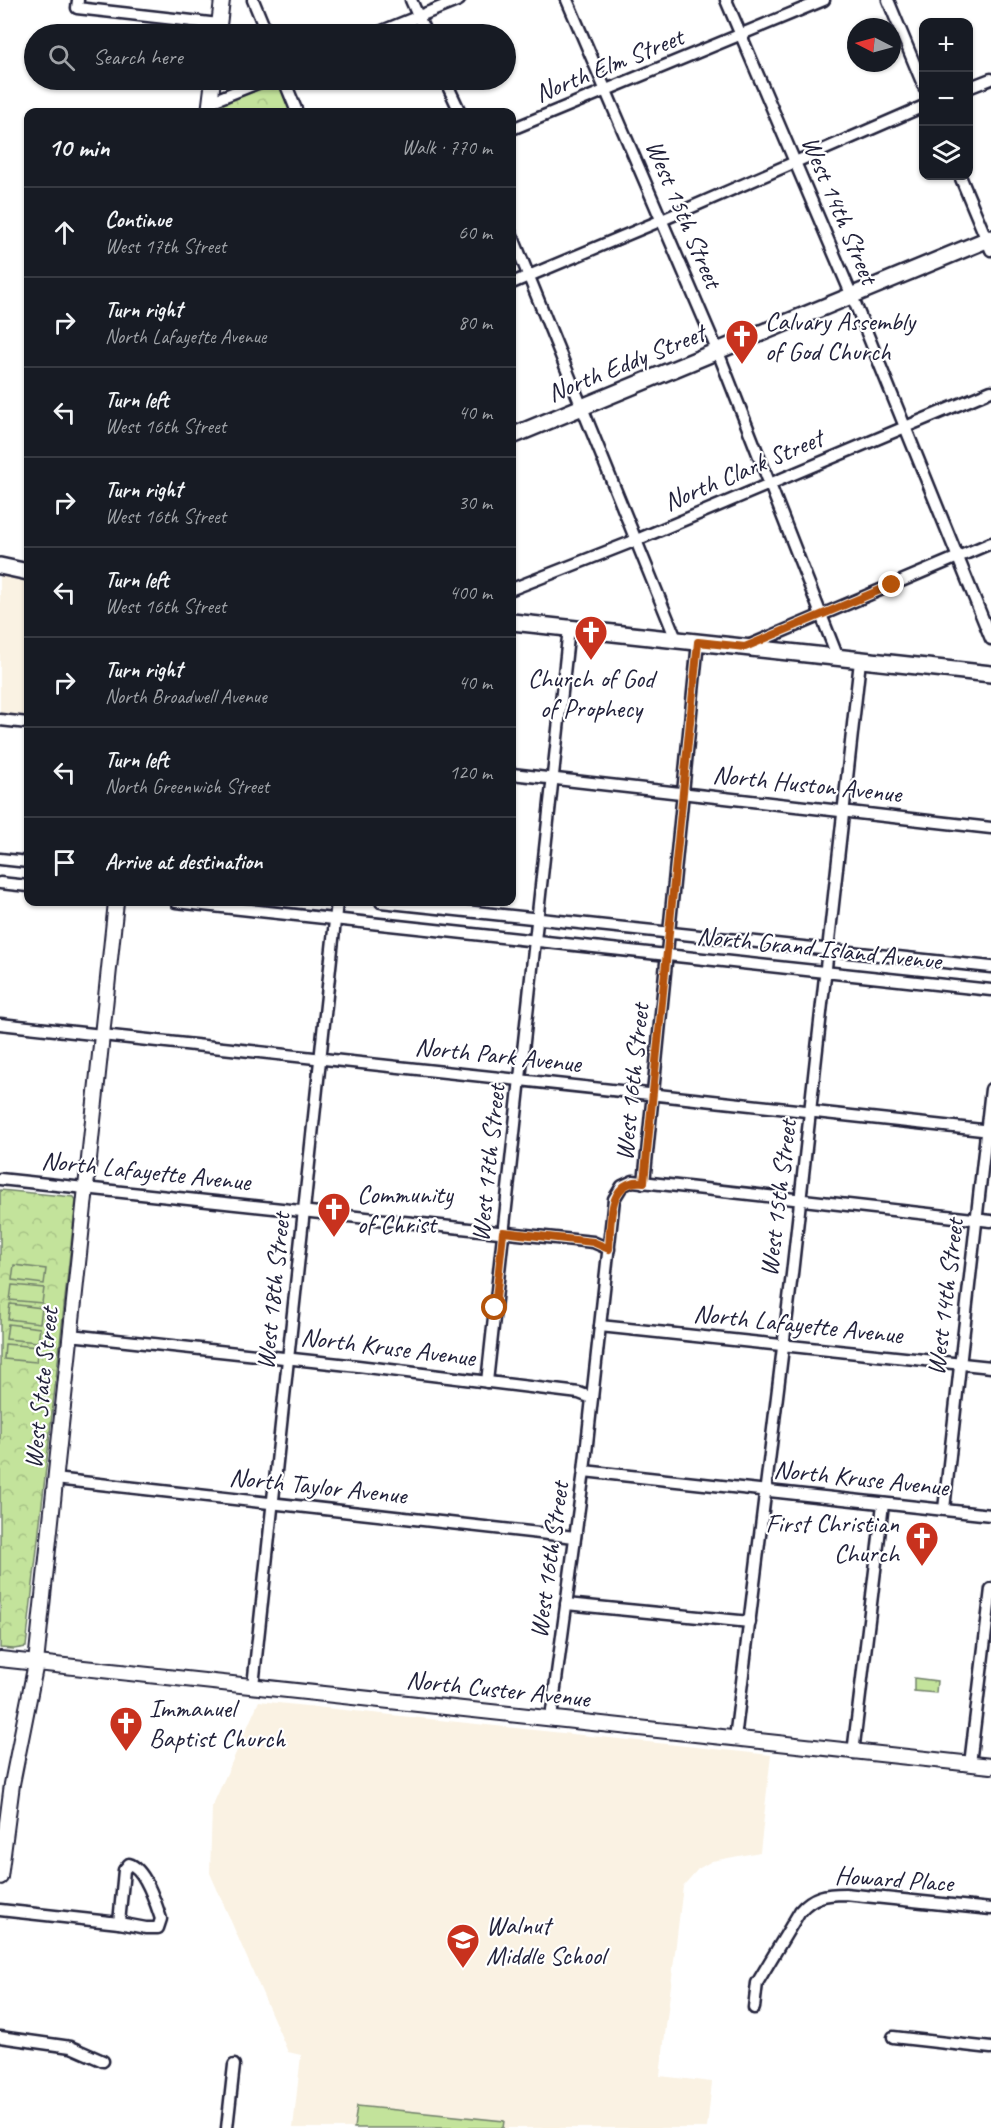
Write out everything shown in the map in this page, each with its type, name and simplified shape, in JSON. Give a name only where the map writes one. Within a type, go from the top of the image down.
[{"type":"main road","name":"North Eddy Street","points":[[516,434],[852,296],[990,243]]},
{"type":"main road","points":[[0,566],[24,570]]},
{"type":"main road","points":[[516,622],[991,674]]},
{"type":"street","points":[[219,24],[222,0]]},
{"type":"street","points":[[253,0],[263,24]]},
{"type":"street","points":[[411,0],[421,24]]},
{"type":"street","points":[[400,24],[459,0]]},
{"type":"street","name":"West 15th Street","points":[[567,0],[717,352],[838,658]]},
{"type":"street","name":"West 14th Street","points":[[726,0],[852,296],[991,639]]},
{"type":"street","name":"North Elm Street","points":[[516,127],[824,0]]},
{"type":"street","points":[[888,0],[919,75]]},
{"type":"street","points":[[77,4],[190,24]]},
{"type":"street","points":[[973,86],[991,79]]},
{"type":"street","points":[[210,107],[212,90]]},
{"type":"street","points":[[210,107],[245,90]]},
{"type":"street","points":[[288,90],[295,108]]},
{"type":"street","points":[[450,90],[458,108]]},
{"type":"street","points":[[516,281],[919,108]]},
{"type":"street","points":[[962,180],[990,243]]},
{"type":"street","points":[[516,245],[675,639]]},
{"type":"street","name":"North Clark Street","points":[[516,587],[634,541],[991,391]]},
{"type":"street","points":[[745,647],[991,543]]},
{"type":"street","name":"West 17th Street","points":[[487,1382],[569,628]]},
{"type":"street","name":"West 16th Street","points":[[551,1718],[584,1470],[614,1200],[622,1186],[633,1181],[644,1182],[698,642]]},
{"type":"street","name":"West 15th Street","points":[[735,1740],[801,1199],[860,661]]},
{"type":"street","points":[[0,720],[24,723]]},
{"type":"street","name":"North Huston Avenue","points":[[516,774],[991,828]]},
{"type":"street","points":[[0,859],[24,862]]},
{"type":"street","points":[[0,882],[24,885]]},
{"type":"street","name":"West State Street","points":[[0,1877],[5,1806],[36,1663],[116,906]]},
{"type":"street","name":"North Grand Island Avenue","points":[[216,906],[991,990]]},
{"type":"street","name":"West 18th Street","points":[[253,1686],[336,906]]},
{"type":"street","name":"North Grand Island Avenue","points":[[420,906],[991,967]]},
{"type":"street","name":"North Park Avenue","points":[[0,1024],[989,1130]]},
{"type":"street","name":"West 14th Street","points":[[944,1509],[989,1130],[991,1089]]},
{"type":"street","name":"North Lafayette Avenue","points":[[0,1179],[593,1242],[609,1249]]},
{"type":"street","points":[[644,1182],[991,1221]]},
{"type":"street","name":"North Lafayette Avenue","points":[[600,1326],[991,1367]]},
{"type":"street","name":"North Kruse Avenue","points":[[70,1335],[288,1358],[579,1393],[592,1398]]},
{"type":"street","name":"North Kruse Avenue","points":[[584,1470],[991,1515]]},
{"type":"street","name":"North Taylor Avenue","points":[[55,1479],[575,1537]]},
{"type":"street","points":[[853,1753],[883,1504]]},
{"type":"street","points":[[970,1764],[991,1589]]},
{"type":"street","points":[[566,1604],[750,1622]]},
{"type":"street","name":"North Custer Avenue","points":[[0,1659],[853,1753],[991,1766]]},
{"type":"street","points":[[0,1910],[158,1928],[161,1919],[143,1875],[135,1866],[129,1864],[124,1870],[118,1923]]},
{"type":"street","name":"Howard Place","points":[[754,2008],[757,1983],[809,1900],[829,1894],[845,1894],[991,1909]]},
{"type":"street","points":[[0,2037],[71,2047],[103,2061]]},
{"type":"street","points":[[893,2037],[991,2048]]},
{"type":"street","points":[[227,2128],[234,2065]]},
{"type":"shaded area","points":[[0,574],[24,578],[24,717],[0,714]]},
{"type":"shaded area","name":"Walnut Middle School","points":[[259,1701],[771,1755],[760,1852],[712,1861],[698,1869],[683,1886],[660,2076],[712,2082],[707,2128],[293,2128],[301,2055],[288,2052],[210,1873],[212,1807]]},
{"type":"green space","points":[[256,90],[282,90],[289,108],[218,108],[218,105]]},
{"type":"green space","points":[[0,1190],[74,1197],[76,1200],[26,1647],[14,1649],[0,1648]]},
{"type":"green space","points":[[14,1265],[46,1269],[44,1284],[12,1280]]},
{"type":"green space","points":[[12,1285],[44,1288],[42,1303],[10,1300]]},
{"type":"green space","points":[[10,1304],[42,1308],[40,1323],[8,1319]]},
{"type":"green space","points":[[8,1324],[40,1328],[38,1342],[6,1339]]},
{"type":"green space","points":[[5,1344],[38,1347],[36,1362],[4,1359]]},
{"type":"green space","points":[[914,1678],[937,1681],[936,1693],[914,1691]]},
{"type":"green space","points":[[357,2106],[504,2121],[503,2128],[354,2128]]},
{"type":"place","name":"Calvary Assembly of God Church","points":[[742,365]]},
{"type":"place","name":"Church of God of Prophecy","points":[[591,661]]},
{"type":"place","name":"Community of Christ","points":[[334,1238]]},
{"type":"place","name":"First Christian Church","points":[[922,1567]]},
{"type":"place","name":"Immanuel Baptist Church","points":[[126,1752]]},
{"type":"place","name":"Walnut Middle School","points":[[463,1969]]},
{"type":"route","points":[[495,1308],[503,1232],[593,1242],[609,1249],[614,1200],[622,1186],[633,1181],[644,1182],[698,642],[745,647],[892,585]]}]
